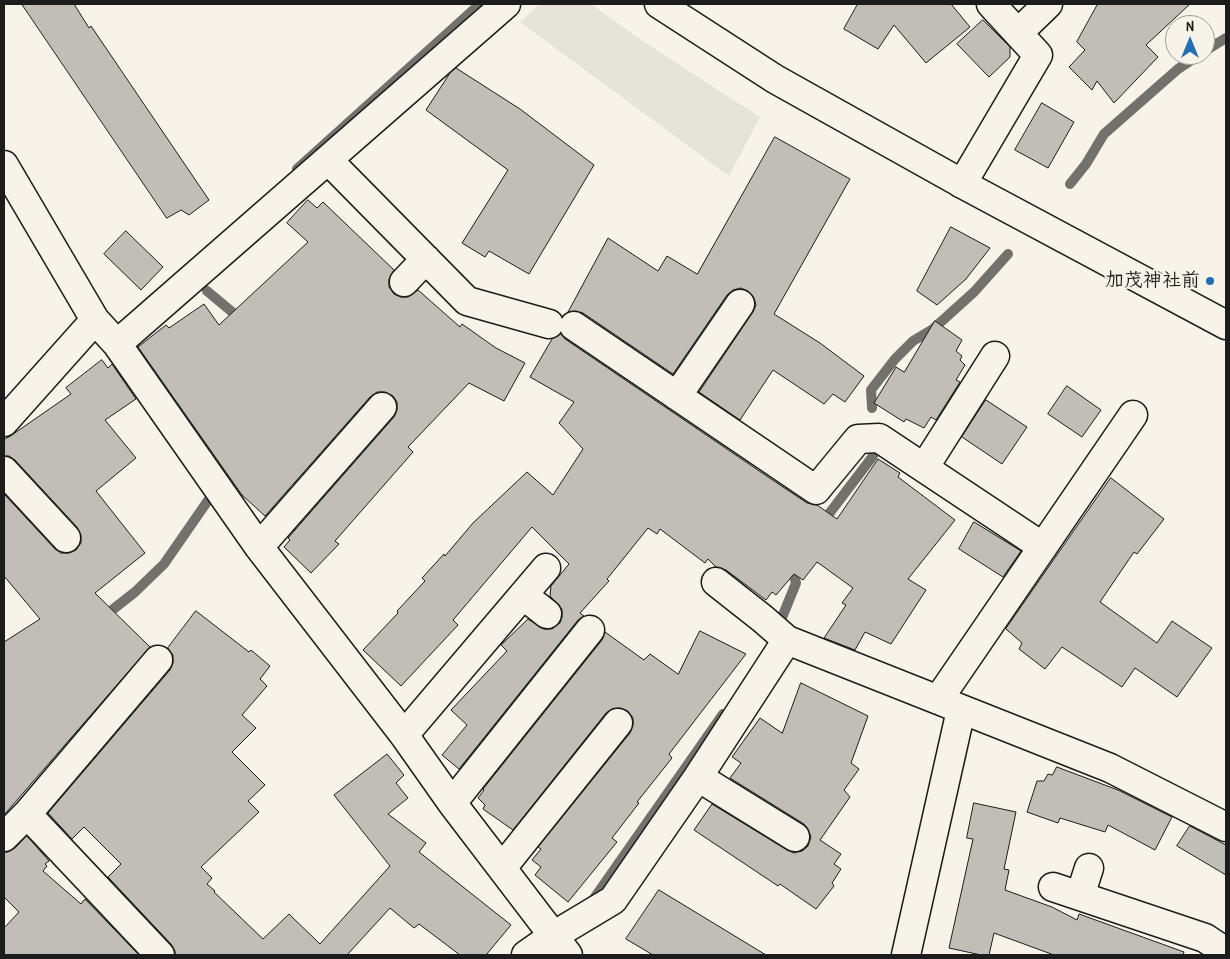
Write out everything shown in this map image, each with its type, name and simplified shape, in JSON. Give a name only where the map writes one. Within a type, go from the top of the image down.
[{"type":"street","points":[[117,344],[506,4]]},
{"type":"street","points":[[659,4],[775,79],[962,184],[1226,324]]},
{"type":"street","points":[[962,184],[1038,55],[991,4]]},
{"type":"street","points":[[1018,33],[1048,4]]},
{"type":"street","points":[[328,160],[467,301],[561,325],[677,396],[816,490],[858,439],[873,438],[924,468],[1043,547]]},
{"type":"street","points":[[4,165],[95,320],[117,344],[260,547],[404,735],[452,803],[560,946]]},
{"type":"street","points":[[404,282],[426,259]]},
{"type":"street","points":[[677,396],[740,304]]},
{"type":"street","points":[[4,422],[95,320]]},
{"type":"street","points":[[924,468],[995,356]]},
{"type":"street","points":[[260,547],[382,407]]},
{"type":"street","points":[[906,955],[949,705],[1043,547],[1133,415]]},
{"type":"street","points":[[4,471],[66,538]]},
{"type":"street","points":[[404,735],[546,568]]},
{"type":"street","points":[[716,582],[788,640],[1110,768],[1226,827]]},
{"type":"street","points":[[523,595],[547,614]]},
{"type":"street","points":[[452,803],[590,630]]},
{"type":"street","points":[[526,955],[560,946],[612,900],[698,777],[788,640]]},
{"type":"street","points":[[4,838],[28,814],[158,660]]},
{"type":"street","points":[[502,868],[618,724]]},
{"type":"street","points":[[698,777],[795,837]]},
{"type":"street","points":[[28,814],[160,955]]},
{"type":"street","points":[[1080,896],[1088,868]]},
{"type":"street","points":[[1053,887],[1204,938],[1223,950]]},
{"type":"shaded area","points":[[540,4],[591,4],[644,42],[760,117],[729,176],[520,22]]},
{"type":"building","points":[[22,4],[74,4],[89,28],[91,26],[209,200],[189,215],[181,210],[167,218]]},
{"type":"building","points":[[858,4],[951,4],[970,27],[926,63],[894,25],[878,49],[844,29]]},
{"type":"building","points":[[1098,4],[1190,4],[1178,15],[1165,15],[1165,27],[1146,45],[1158,57],[1114,103],[1097,81],[1092,90],[1069,67],[1085,50],[1077,42]]},
{"type":"building","points":[[983,20],[1010,47],[1010,57],[989,77],[957,44]]},
{"type":"building","points":[[456,68],[520,109],[594,165],[529,274],[489,251],[485,257],[462,243],[508,170],[426,110],[450,73]]},
{"type":"building","points":[[1042,103],[1074,122],[1048,168],[1015,150]]},
{"type":"building","points":[[775,137],[850,179],[774,314],[820,343],[864,376],[845,402],[833,394],[824,404],[773,370],[740,420],[699,392],[753,312],[756,305],[754,298],[748,291],[741,288],[733,290],[727,295],[673,374],[583,313],[576,311],[568,312],[608,238],[658,271],[667,256],[697,274]]},
{"type":"building","points":[[308,200],[317,208],[323,202],[394,270],[389,279],[389,287],[394,294],[408,297],[418,290],[460,327],[462,324],[496,348],[525,363],[504,401],[469,383],[408,447],[413,452],[335,541],[339,544],[311,573],[284,547],[290,540],[288,538],[394,417],[397,410],[397,402],[393,396],[385,392],[377,392],[370,397],[265,516],[242,495],[138,347],[166,325],[169,328],[204,304],[219,325],[308,242],[287,223]]},
{"type":"building","points":[[951,227],[990,248],[966,279],[937,305],[917,291]]},
{"type":"building","points":[[126,231],[163,267],[141,290],[104,254]]},
{"type":"building","points":[[935,321],[962,340],[956,351],[962,356],[960,360],[965,365],[956,380],[960,382],[936,420],[931,417],[924,428],[906,419],[904,422],[874,403],[896,367],[904,372]]},
{"type":"building","points":[[561,334],[565,339],[771,479],[807,503],[817,505],[837,519],[878,459],[900,473],[898,477],[955,520],[908,579],[926,590],[891,644],[865,632],[855,650],[824,638],[846,605],[842,603],[853,588],[817,562],[803,580],[794,574],[776,595],[772,592],[766,600],[726,570],[716,567],[708,559],[705,563],[660,529],[657,534],[648,528],[607,579],[609,581],[580,613],[584,616],[578,620],[459,769],[442,755],[467,725],[451,710],[507,651],[501,645],[528,619],[544,629],[552,629],[560,623],[562,609],[550,596],[551,586],[569,564],[532,527],[453,620],[458,625],[401,686],[363,650],[425,581],[422,578],[444,554],[445,556],[473,523],[527,472],[553,495],[583,449],[559,423],[574,402],[530,377],[552,339]]},
{"type":"building","points":[[102,360],[108,368],[112,364],[136,399],[105,420],[136,458],[96,491],[145,553],[95,593],[150,647],[4,815],[4,642],[40,619],[4,576],[4,494],[55,549],[61,553],[69,553],[76,550],[81,543],[81,535],[77,527],[15,460],[9,456],[4,456],[4,439],[71,394],[66,388]]},
{"type":"building","points":[[1067,386],[1101,410],[1082,437],[1048,414]]},
{"type":"building","points":[[986,400],[1027,427],[1002,464],[962,437]]},
{"type":"building","points":[[1111,478],[1164,519],[1137,554],[1134,552],[1100,602],[1157,643],[1172,621],[1212,648],[1177,697],[1135,668],[1122,687],[1062,647],[1045,669],[1019,649],[1022,643],[1006,629]]},
{"type":"building","points":[[974,522],[1021,551],[1003,577],[959,549]]},
{"type":"building","points":[[196,611],[249,652],[251,650],[270,666],[260,679],[267,686],[242,715],[256,728],[232,752],[265,785],[248,801],[259,812],[201,867],[212,878],[207,884],[263,939],[289,914],[320,944],[390,866],[334,795],[387,754],[404,775],[396,783],[408,798],[388,814],[426,843],[419,852],[511,925],[486,955],[460,955],[419,924],[414,928],[390,908],[347,955],[175,955],[171,944],[108,877],[121,864],[84,827],[72,839],[48,813],[170,670],[173,663],[173,655],[168,648]]},
{"type":"building","points":[[700,631],[746,654],[669,754],[672,758],[637,802],[639,803],[612,838],[617,842],[568,902],[535,875],[541,867],[532,860],[541,849],[538,847],[630,733],[633,718],[628,711],[620,708],[612,709],[606,713],[513,830],[483,809],[485,805],[478,798],[483,789],[602,640],[605,632],[644,660],[650,654],[678,674]]},
{"type":"building","points":[[801,683],[868,716],[851,763],[859,769],[844,790],[850,797],[820,840],[841,854],[834,864],[841,869],[832,883],[834,886],[816,909],[694,830],[712,804],[787,850],[794,853],[802,851],[808,846],[811,837],[804,824],[730,778],[741,763],[732,757],[760,718],[782,733]]},
{"type":"building","points":[[1057,767],[1118,790],[1172,817],[1155,850],[1108,825],[1105,832],[1060,818],[1058,823],[1027,812],[1037,781],[1044,781],[1048,774],[1052,775]]},
{"type":"building","points":[[974,803],[1016,812],[1004,869],[1009,870],[1005,890],[1052,907],[1077,920],[1079,914],[1184,952],[1183,955],[1054,955],[994,933],[989,955],[949,948],[973,839],[967,838]]},
{"type":"building","points":[[1190,826],[1226,845],[1226,875],[1177,846]]},
{"type":"building","points":[[27,836],[49,861],[45,864],[47,866],[43,871],[81,904],[85,899],[139,955],[4,955],[4,928],[19,912],[4,897],[4,852],[15,848]]},
{"type":"building","points":[[659,890],[766,955],[653,955],[626,939]]},
{"type":"waterway","points":[[297,169],[480,4]]},
{"type":"waterway","points":[[1215,45],[1226,38]]},
{"type":"waterway","points":[[1070,184],[1086,164],[1104,134],[1184,65]]},
{"type":"waterway","points":[[872,408],[871,390],[895,359],[913,341],[933,329],[974,292],[1008,254]]},
{"type":"waterway","points":[[207,291],[243,321]]},
{"type":"waterway","points":[[822,523],[873,456]]},
{"type":"waterway","points":[[102,618],[135,592],[164,564],[209,499]]},
{"type":"waterway","points":[[781,620],[796,583],[791,566],[793,563]]},
{"type":"waterway","points":[[590,904],[723,714]]},
{"type":"place","name":"加茂神社前","points":[[1210,281]]}]
